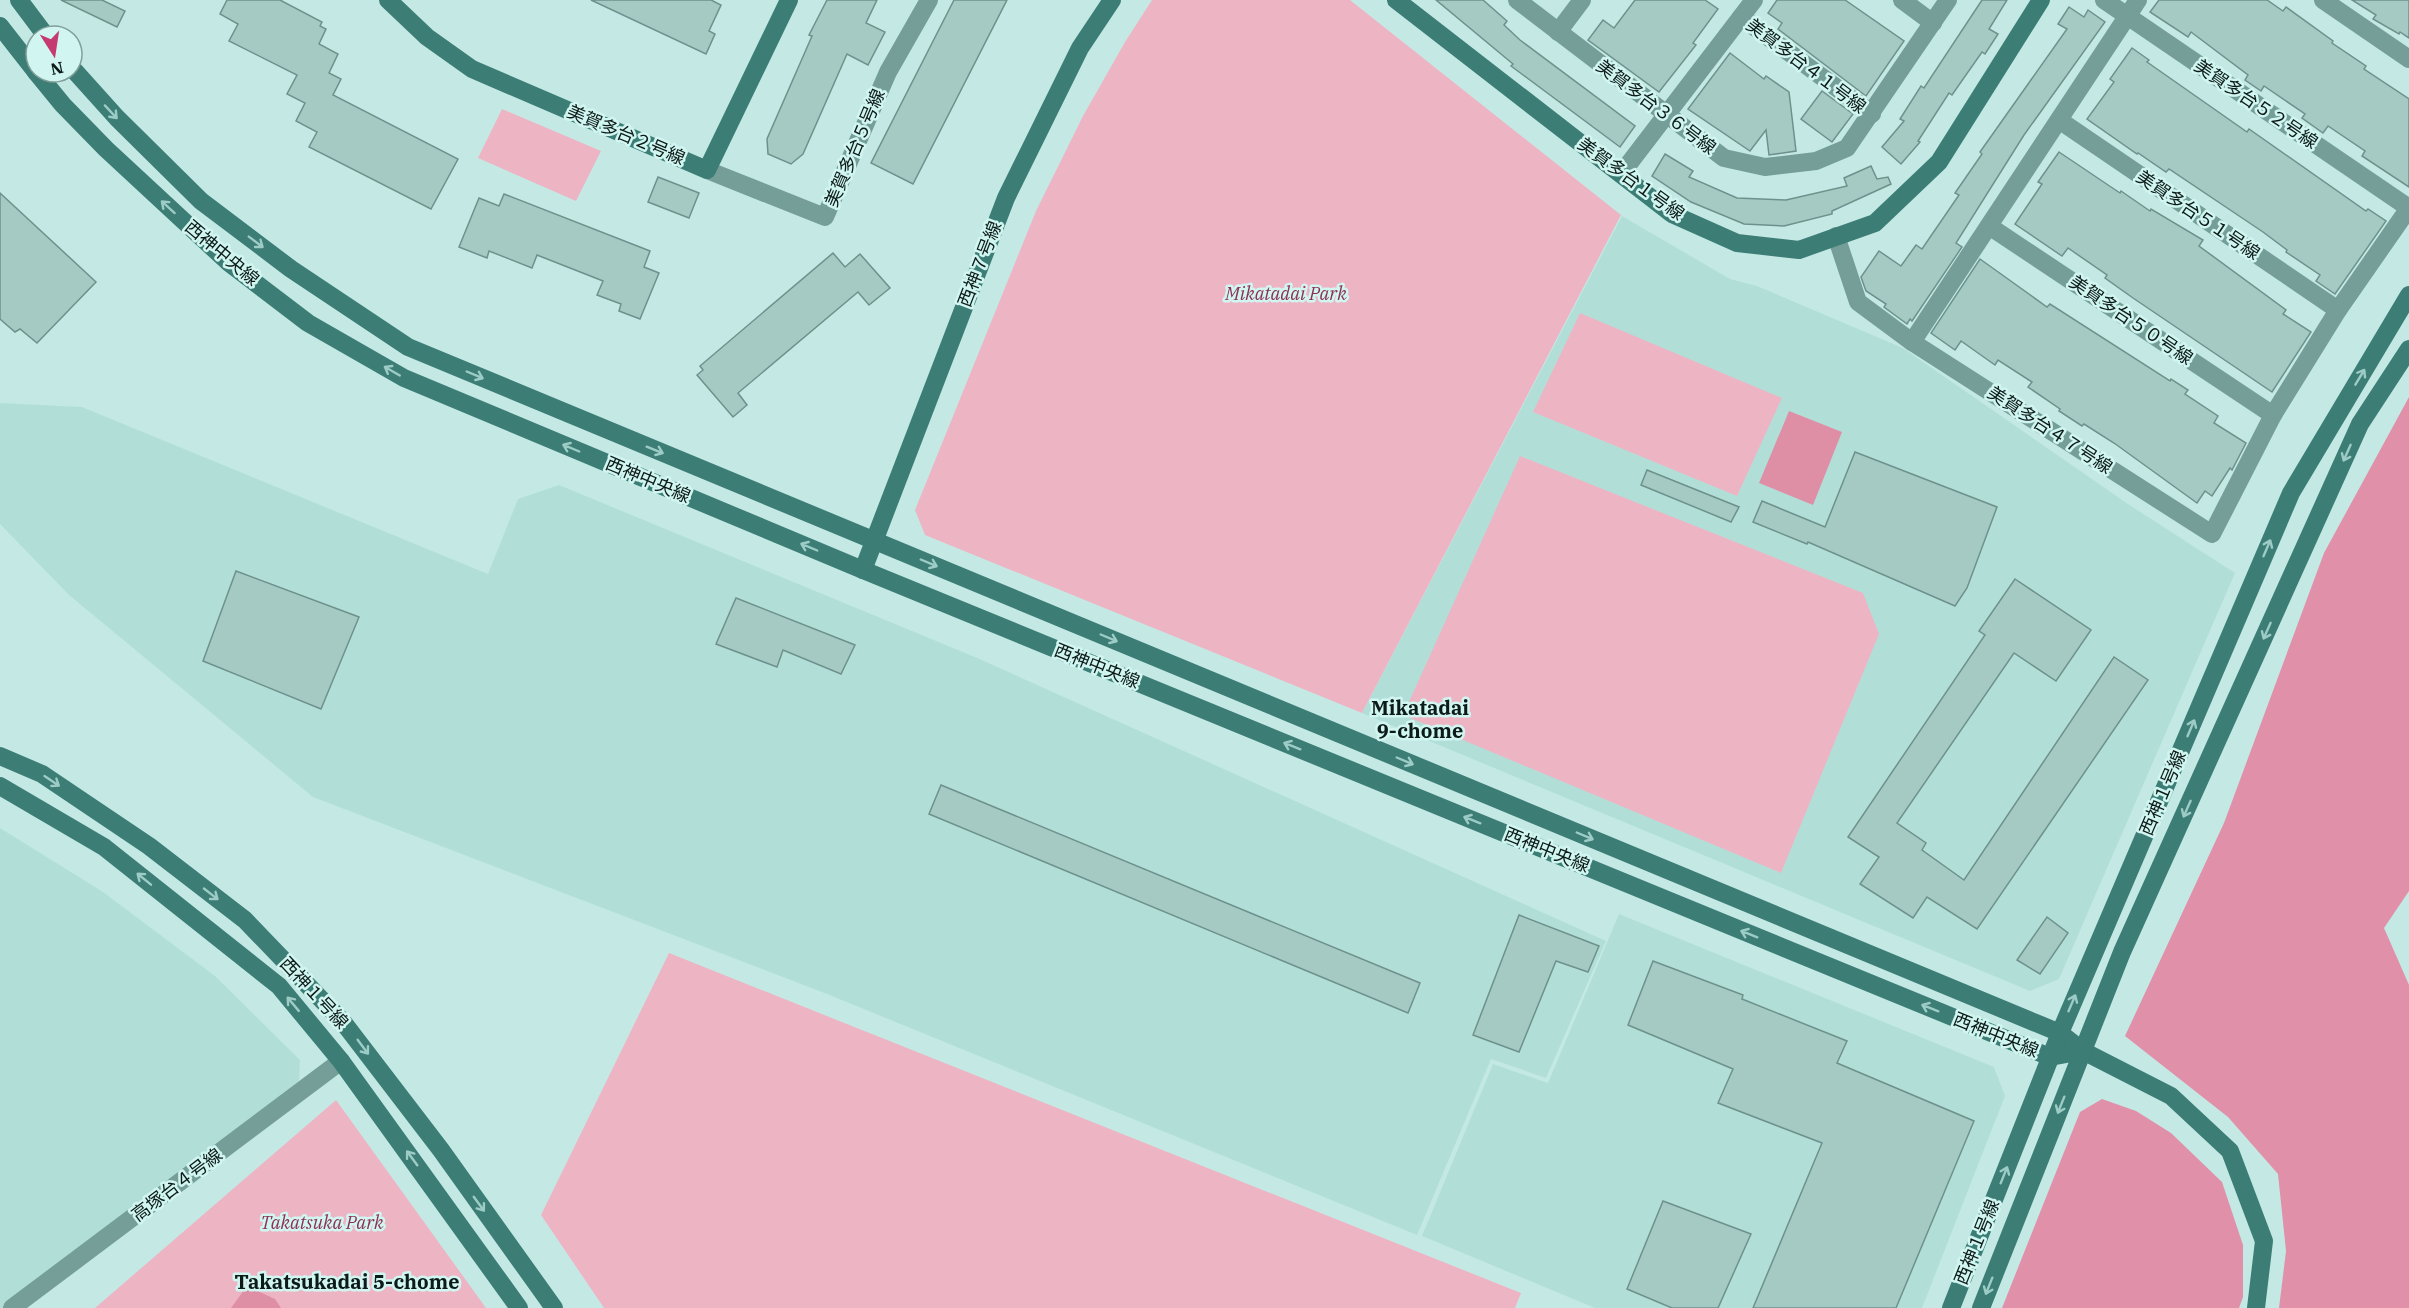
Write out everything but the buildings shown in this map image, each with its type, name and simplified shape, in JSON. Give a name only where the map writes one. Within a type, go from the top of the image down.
[{"type":"street","points":[[19,0],[37,24]]},
{"type":"street","name":"美賀多台２号線","points":[[388,0],[427,37],[472,69],[707,170],[789,0]]},
{"type":"street","name":"美賀多台５号線","points":[[707,170],[825,218],[888,72],[929,0]]},
{"type":"street","name":"西神７号線","points":[[863,570],[1005,198],[1080,48],[1112,0]]},
{"type":"street","name":"美賀多台１号線","points":[[1396,0],[1672,214],[1737,243],[1799,250],[1875,223],[1939,162],[2042,0]]},
{"type":"street","name":"美賀多台３６号線","points":[[1516,0],[1724,158],[1765,167],[1816,161],[1847,148],[1948,0]]},
{"type":"street","points":[[1558,32],[1582,0]]},
{"type":"street","points":[[1621,174],[1754,0]]},
{"type":"street","points":[[1902,0],[1933,23]]},
{"type":"street","name":"美賀多台５２号線","points":[[2104,0],[2409,208]]},
{"type":"street","points":[[1836,236],[1858,302],[1912,342],[2138,0]]},
{"type":"street","points":[[2323,0],[2409,60]]},
{"type":"street","name":"美賀多台４１号線","points":[[1741,17],[1872,114]]},
{"type":"street","name":"西神中央線","points":[[0,26],[24,57]]},
{"type":"street","name":"西神中央線","points":[[84,81],[117,118],[201,201],[291,269],[408,347],[2060,1033],[2083,1050]]},
{"type":"street","name":"西神中央線","points":[[46,84],[63,105],[152,193],[228,262],[308,323],[404,378],[863,570],[2050,1058],[2083,1050]]},
{"type":"street","name":"美賀多台５１号線","points":[[2059,120],[2338,310]]},
{"type":"street","name":"美賀多台４７号線","points":[[1912,342],[2212,534],[2273,415],[2338,310],[2409,208]]},
{"type":"street","name":"美賀多台５０号線","points":[[1989,226],[2273,415]]},
{"type":"street","name":"西神１号線","points":[[1951,1308],[2060,1033],[2291,493],[2409,295]]},
{"type":"street","name":"西神１号線","points":[[1981,1308],[2122,952],[2360,424],[2409,349]]},
{"type":"street","name":"西神１号線","points":[[0,756],[42,774],[81,800],[149,846],[245,920],[343,1022],[441,1150],[554,1308]]},
{"type":"street","name":"西神１号線","points":[[0,786],[104,847],[279,986],[340,1060],[519,1308]]},
{"type":"street","points":[[2083,1050],[2171,1096],[2230,1151],[2264,1241],[2256,1308]]},
{"type":"street","name":"高塚台４号線","points":[[12,1308],[340,1060]]},
{"type":"shaded area","points":[[1622,216],[1730,279],[1757,286],[1903,348],[2128,504],[2235,573],[2059,979],[2030,991],[1362,713]]},
{"type":"shaded area","points":[[2409,397],[2409,891],[2384,928],[2409,985],[2409,1308],[2279,1308],[2286,1251],[2278,1174],[2228,1117],[2125,1036],[2224,823],[2324,553]]},
{"type":"shaded area","points":[[0,403],[82,407],[488,574],[518,499],[559,485],[975,657],[1606,941],[1546,1078],[1491,1059],[1417,1235],[827,994],[313,797],[69,595],[0,524]]},
{"type":"shaded area","points":[[1789,411],[1842,432],[1813,505],[1759,483]]},
{"type":"shaded area","points":[[0,828],[103,892],[215,976],[300,1060],[299,1085],[25,1308],[0,1308]]},
{"type":"shaded area","points":[[1619,914],[1994,1067],[2005,1096],[1922,1308],[1595,1308],[1422,1236],[1493,1064],[1548,1083]]},
{"type":"shaded area","points":[[2102,1099],[2136,1111],[2171,1133],[2222,1182],[2243,1245],[2243,1297],[2239,1308],[2002,1308],[2080,1112]]},
{"type":"shaded area","points":[[247,1286],[275,1299],[281,1308],[231,1308]]},
{"type":"green space","name":"Mikatadai Park","points":[[1152,0],[1350,0],[1621,215],[1362,713],[925,535],[915,510],[1036,211],[1083,116]]},
{"type":"green space","points":[[502,109],[601,151],[576,201],[478,158]]},
{"type":"green space","points":[[1580,313],[1782,398],[1737,496],[1533,412]]},
{"type":"green space","points":[[1520,456],[1863,593],[1879,634],[1781,873],[1403,715]]},
{"type":"green space","points":[[669,953],[1521,1293],[1515,1308],[604,1308],[541,1215]]},
{"type":"green space","name":"Takatsuka Park","points":[[336,1100],[486,1308],[95,1308]]},
{"type":"district","name":"Mikatadai 9-chome","points":[[1420,720]]},
{"type":"district","name":"Takatsukadai 5-chome","points":[[347,1282]]}]
